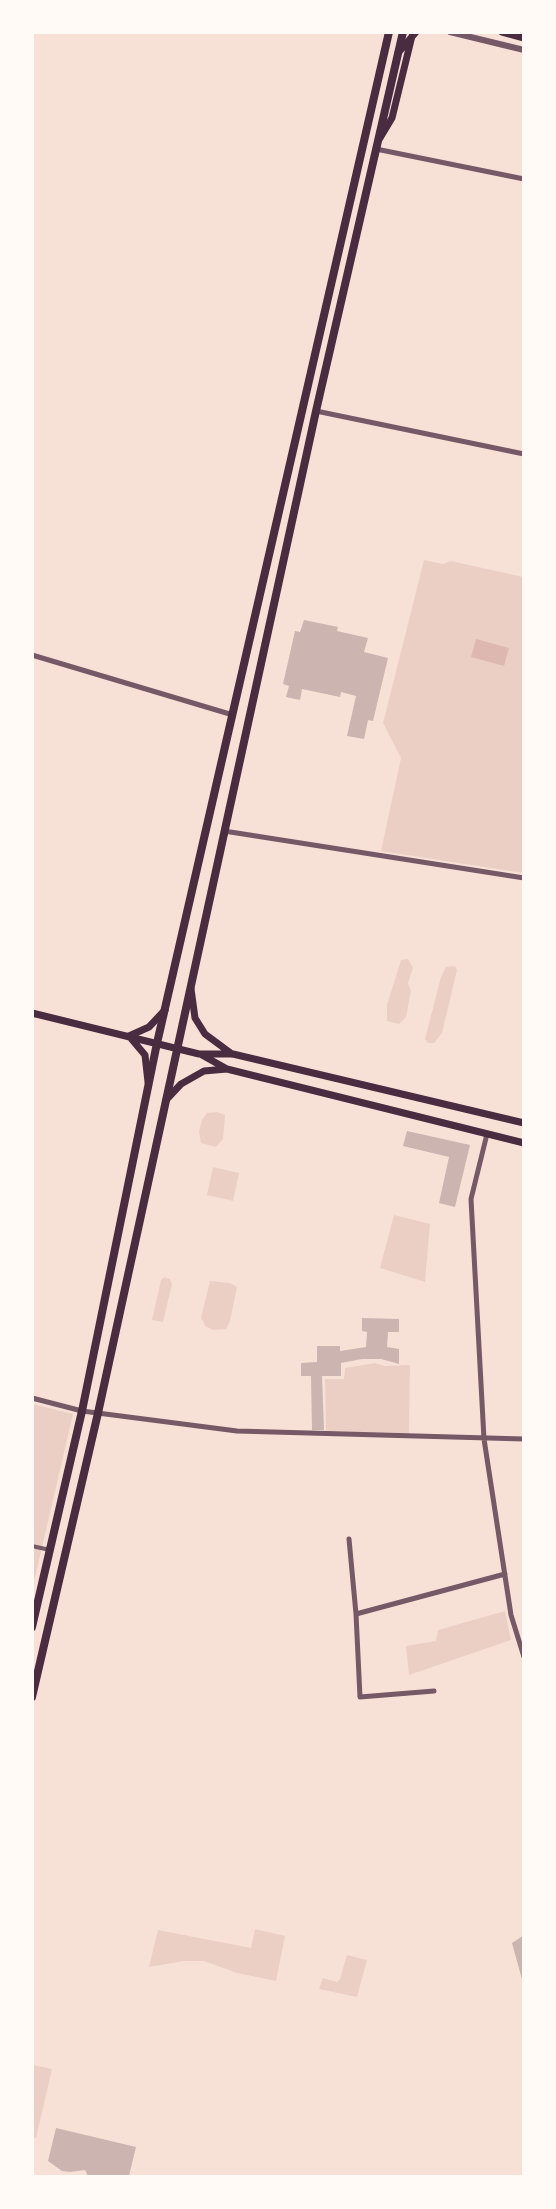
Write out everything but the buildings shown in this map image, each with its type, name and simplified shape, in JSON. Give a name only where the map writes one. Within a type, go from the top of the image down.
[{"type":"main road","points":[[384,32],[385,52]]},
{"type":"main road","points":[[32,1627],[82,1411],[157,1043],[389,32]]},
{"type":"main road","points":[[32,1697],[98,1413],[223,831],[316,411],[403,32]]},
{"type":"main road","points":[[502,32],[524,38]]},
{"type":"main road","points":[[398,54],[414,34]]},
{"type":"main road","points":[[377,146],[392,118],[414,34]]},
{"type":"main road","points":[[190,986],[194,1018],[205,1034],[233,1054]]},
{"type":"main road","points":[[129,1036],[149,1028],[165,1010]]},
{"type":"main road","points":[[32,1013],[199,1054],[227,1069],[524,1143]]},
{"type":"main road","points":[[129,1036],[144,1055],[149,1085]]},
{"type":"main road","points":[[199,1054],[233,1054],[524,1124]]},
{"type":"main road","points":[[164,1102],[181,1084],[204,1070],[227,1069]]},
{"type":"street","points":[[450,32],[524,50]]},
{"type":"street","points":[[377,146],[524,179]]},
{"type":"street","points":[[316,411],[524,454]]},
{"type":"street","points":[[32,655],[232,715]]},
{"type":"street","points":[[223,831],[524,878]]},
{"type":"street","points":[[488,1134],[471,1199],[484,1439],[511,1615],[524,1657]]},
{"type":"street","points":[[32,1398],[82,1411],[237,1431],[524,1439]]},
{"type":"street","points":[[349,1539],[356,1614],[360,1697],[434,1691]]},
{"type":"street","points":[[32,1546],[50,1550]]},
{"type":"street","points":[[356,1614],[505,1574]]},
{"type":"shaded area","points":[[424,560],[443,564],[451,561],[523,577],[523,873],[381,851],[401,758],[383,723]]},
{"type":"shaded area","points":[[476,639],[509,648],[504,666],[471,657]]},
{"type":"shaded area","points":[[408,959],[413,968],[408,983],[411,991],[406,1017],[399,1024],[387,1021],[387,1005],[401,960]]},
{"type":"shaded area","points":[[455,966],[457,970],[442,1033],[434,1043],[428,1043],[425,1039],[441,977],[446,967]]},
{"type":"shaded area","points":[[217,1112],[225,1115],[223,1139],[216,1147],[201,1143],[199,1131],[202,1120],[207,1113]]},
{"type":"shaded area","points":[[213,1167],[239,1173],[233,1201],[207,1195]]},
{"type":"shaded area","points":[[394,1215],[430,1224],[425,1282],[380,1268]]},
{"type":"shaded area","points":[[164,1277],[170,1279],[172,1284],[163,1322],[152,1320],[161,1280]]},
{"type":"shaded area","points":[[210,1281],[230,1283],[237,1287],[230,1321],[226,1329],[214,1330],[206,1327],[201,1318]]},
{"type":"shaded area","points":[[375,1363],[385,1366],[410,1365],[409,1434],[326,1431],[325,1379],[344,1379],[345,1368]]},
{"type":"shaded area","points":[[33,1404],[73,1414],[33,1586]]},
{"type":"shaded area","points":[[505,1611],[511,1640],[409,1675],[406,1646],[436,1641],[438,1630]]},
{"type":"shaded area","points":[[255,1929],[285,1936],[276,1981],[237,1973],[204,1961],[184,1961],[149,1967],[158,1930],[251,1948]]},
{"type":"shaded area","points":[[347,1955],[367,1960],[357,1997],[319,1989],[323,1978],[337,1982],[340,1979]]},
{"type":"shaded area","points":[[33,2065],[52,2069],[36,2138],[32,2137]]}]
